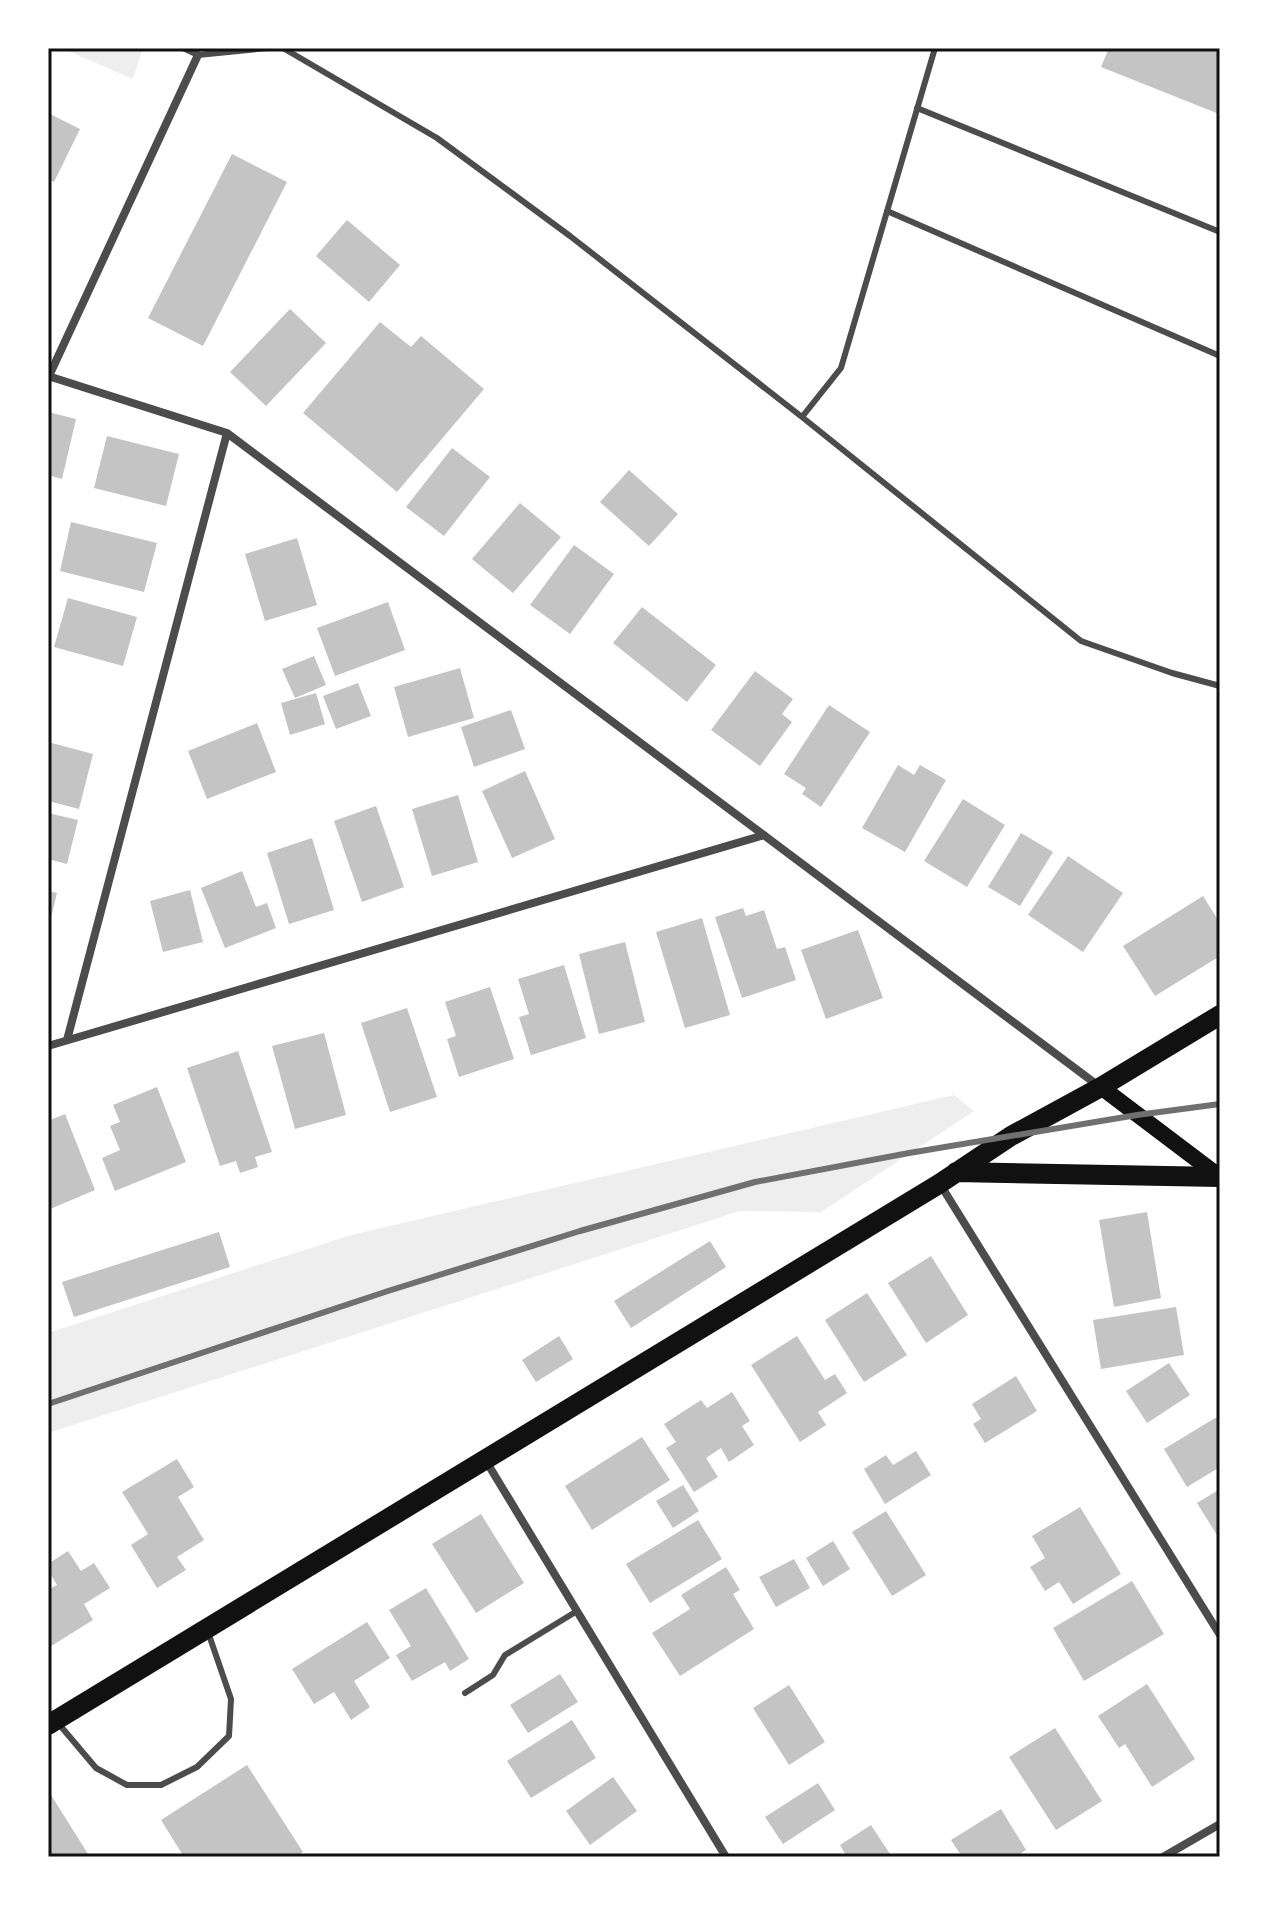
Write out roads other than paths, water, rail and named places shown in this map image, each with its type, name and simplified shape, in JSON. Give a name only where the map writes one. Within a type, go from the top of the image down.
[{"type":"main road","points":[[52,1723],[486,1461],[948,1178],[1011,1136],[1101,1087],[1220,1015]]},
{"type":"main road","points":[[1101,1087],[1220,1177]]},
{"type":"main road","points":[[948,1178],[1220,1177]]},
{"type":"street","points":[[198,55],[48,376],[227,433],[1101,1087]]},
{"type":"street","points":[[67,1040],[227,433]]},
{"type":"street","points":[[48,1046],[764,835]]},
{"type":"street","points":[[948,1178],[1220,1635]]},
{"type":"street","points":[[486,1461],[726,1857]]},
{"type":"street","points":[[1163,1857],[1220,1824]]},
{"type":"lane","points":[[183,48],[198,55],[267,48]]},
{"type":"lane","points":[[283,48],[437,138],[570,236],[1081,641],[1172,673],[1220,686]]},
{"type":"lane","points":[[802,417],[841,368],[935,48]]},
{"type":"lane","points":[[917,108],[1220,232]]},
{"type":"lane","points":[[887,211],[1220,356]]},
{"type":"lane","points":[[465,1693],[493,1675],[505,1655],[577,1611]]},
{"type":"lane","points":[[52,1723],[96,1768],[127,1785],[161,1785],[197,1767],[229,1736],[231,1699],[207,1629]]},
{"type":"railway","points":[[48,1404],[388,1291],[580,1231],[755,1182],[909,1153],[1220,1104]]}]
